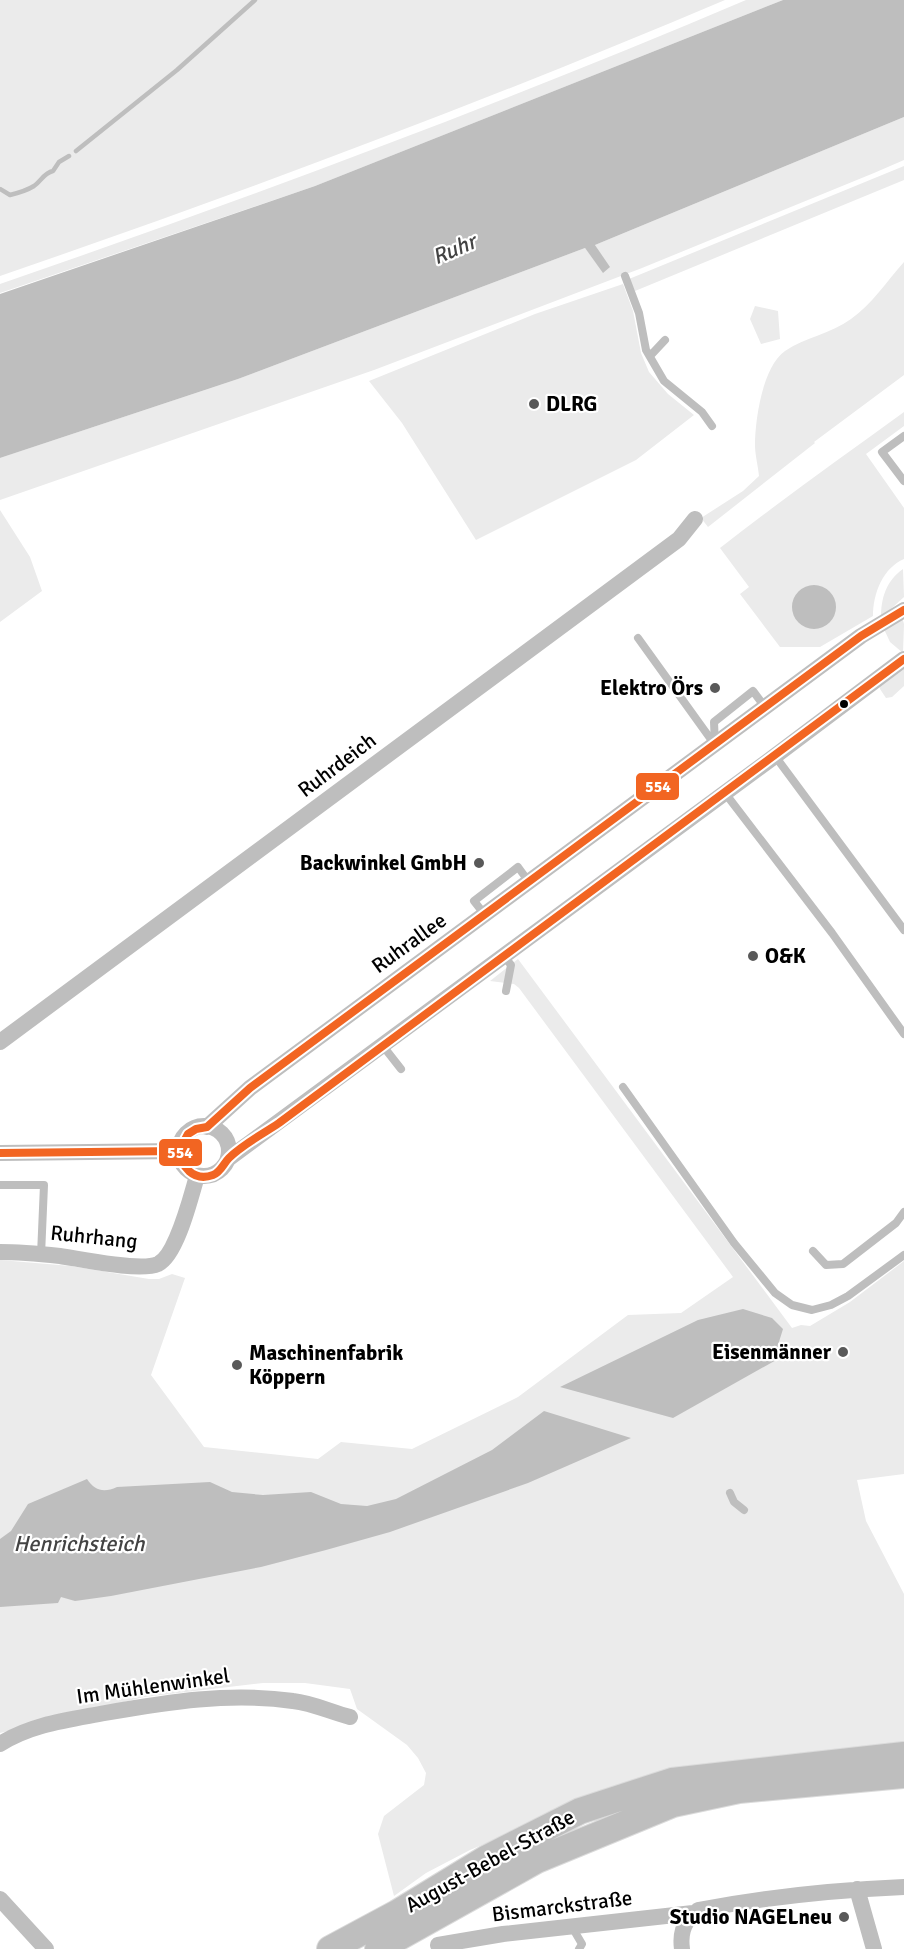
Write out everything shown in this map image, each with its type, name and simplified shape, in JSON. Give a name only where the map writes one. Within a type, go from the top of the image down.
[{"type":"main road","name":"August-Bebel-Straße","points":[[330,1949],[397,1913],[487,1858],[580,1811],[672,1781],[904,1755]]},
{"type":"main road","name":"August-Bebel-Straße","points":[[378,1949],[537,1860],[673,1804],[739,1790],[904,1774]]},
{"type":"street","name":"Ruhrdeich","points":[[0,1042],[679,539],[695,519]]},
{"type":"street","name":"Ruhrallee","points":[[179,1151],[187,1132],[207,1126],[250,1088],[528,882],[861,636],[904,610]]},
{"type":"street","points":[[228,1159],[904,659]]},
{"type":"street","points":[[0,1154],[179,1151],[188,1171],[197,1176],[215,1174],[224,1166],[229,1150],[224,1137],[207,1126]]},
{"type":"street","name":"Ruhrhang","points":[[0,1252],[128,1265],[149,1266],[158,1263],[166,1256],[176,1240],[197,1176]]},
{"type":"street","name":"Im Mühlenwinkel","points":[[0,1744],[35,1727],[203,1698],[235,1696],[295,1701],[350,1717]]},
{"type":"street","name":"Bismarckstraße","points":[[447,1946],[503,1935],[695,1911],[731,1904],[857,1889],[904,1887]]},
{"type":"street","points":[[857,1889],[874,1949]]},
{"type":"street","points":[[0,1899],[46,1949]]},
{"type":"street","points":[[682,1949],[681,1937],[684,1924],[695,1911]]},
{"type":"lane","points":[[625,276],[639,313],[646,350],[664,381],[702,412],[712,426]]},
{"type":"lane","points":[[650,356],[665,340]]},
{"type":"lane","points":[[904,436],[882,452],[904,481]]},
{"type":"lane","points":[[638,639],[715,745]]},
{"type":"lane","points":[[775,756],[904,930]]},
{"type":"lane","points":[[725,793],[832,933],[904,1034]]},
{"type":"lane","points":[[504,956],[511,965],[506,991]]},
{"type":"lane","points":[[383,1046],[401,1069]]},
{"type":"lane","points":[[623,1087],[734,1243],[776,1293],[792,1305],[812,1310],[831,1305],[848,1296],[904,1255]]},
{"type":"lane","points":[[0,1185],[44,1185],[42,1255]]},
{"type":"lane","points":[[813,1251],[826,1265],[843,1264],[896,1223],[904,1212]]},
{"type":"lane","points":[[730,1493],[734,1502],[744,1510]]},
{"type":"lane","points":[[573,1927],[582,1944],[579,1949]]},
{"type":"shaded area","points":[[0,0],[725,0],[546,74],[365,144],[183,212],[0,276]]},
{"type":"shaded area","points":[[746,0],[783,0],[315,186],[0,293],[0,284],[188,218],[469,113]]},
{"type":"shaded area","points":[[904,117],[904,160],[874,173],[642,268],[374,370],[0,500],[0,458],[238,379],[585,248],[603,272],[609,267],[595,245]]},
{"type":"shaded area","points":[[904,166],[904,180],[635,291],[629,279]]},
{"type":"shaded area","points":[[904,262],[904,375],[814,442],[708,527],[701,518],[743,491],[759,476],[755,453],[757,421],[766,380],[777,358],[793,346],[843,324],[859,313]]},
{"type":"shaded area","name":"DLRG","points":[[623,284],[633,311],[641,353],[649,372],[668,394],[694,415],[636,460],[476,540],[402,423],[369,381],[535,314]]},
{"type":"shaded area","points":[[755,306],[778,311],[780,339],[761,344],[750,319]]},
{"type":"shaded area","points":[[904,412],[904,426],[866,454],[904,508],[904,559],[890,568],[881,582],[873,607],[873,616],[820,647],[780,647],[740,594],[749,587],[720,548]]},
{"type":"shaded area","points":[[0,510],[30,557],[42,591],[0,622]]},
{"type":"shaded area","points":[[903,569],[904,597],[881,618],[886,590],[892,579]]},
{"type":"shaded area","points":[[902,617],[904,624],[903,653],[890,642],[883,627]]},
{"type":"shaded area","points":[[904,664],[904,686],[892,697],[886,698],[879,684]]},
{"type":"shaded area","points":[[518,959],[792,1328],[801,1325],[810,1326],[850,1302],[904,1261],[904,1474],[857,1480],[866,1521],[904,1594],[904,1744],[553,1815],[470,1850],[426,1873],[394,1896],[378,1834],[384,1816],[424,1785],[426,1773],[418,1758],[407,1745],[357,1709],[350,1689],[305,1683],[263,1683],[144,1697],[0,1733],[0,1260],[71,1266],[149,1279],[159,1279],[172,1274],[185,1278],[151,1375],[204,1447],[318,1459],[341,1442],[412,1449],[518,1397],[628,1315],[681,1313],[733,1277],[519,988],[514,984],[490,981]]},
{"type":"water","name":"Ruhr","points":[[783,0],[904,0],[904,117],[595,245],[610,267],[603,273],[585,248],[238,379],[0,458],[0,294],[315,186]]},
{"type":"water","points":[[814,585],[830,591],[836,607],[830,623],[814,629],[798,623],[792,607],[798,591]]},
{"type":"water","points":[[743,1309],[772,1318],[783,1329],[778,1345],[778,1359],[673,1418],[560,1387],[698,1320]]},
{"type":"water","name":"Henrichsteich","points":[[544,1411],[631,1438],[528,1483],[390,1532],[326,1550],[261,1567],[111,1596],[75,1601],[61,1597],[58,1603],[0,1607],[0,1539],[11,1531],[28,1504],[87,1479],[93,1486],[104,1490],[117,1487],[210,1482],[232,1492],[263,1495],[311,1492],[341,1504],[367,1506],[396,1499],[492,1450]]},
{"type":"waterway","points":[[76,151],[177,70],[255,0]]},
{"type":"waterway","points":[[0,189],[10,195],[28,189],[69,156]]},
{"type":"transit line","name":"554","points":[[904,610],[861,636],[250,1088],[207,1127],[196,1129],[188,1134],[180,1149],[185,1167],[194,1175],[206,1177],[216,1174],[240,1148],[279,1123],[904,659]]},
{"type":"transit line","name":"554","points":[[0,1153],[179,1151]]},
{"type":"place","name":"DLRG","points":[[534,404]]},
{"type":"place","name":"Elektro Örs","points":[[715,688]]},
{"type":"place","name":"Backwinkel GmbH","points":[[479,863]]},
{"type":"place","name":"O&K","points":[[753,956]]},
{"type":"place","name":"Eisenmänner","points":[[843,1352]]},
{"type":"place","name":"Maschinenfabrik Köppern","points":[[237,1365]]},
{"type":"place","name":"Studio NAGELneu","points":[[844,1917]]}]
